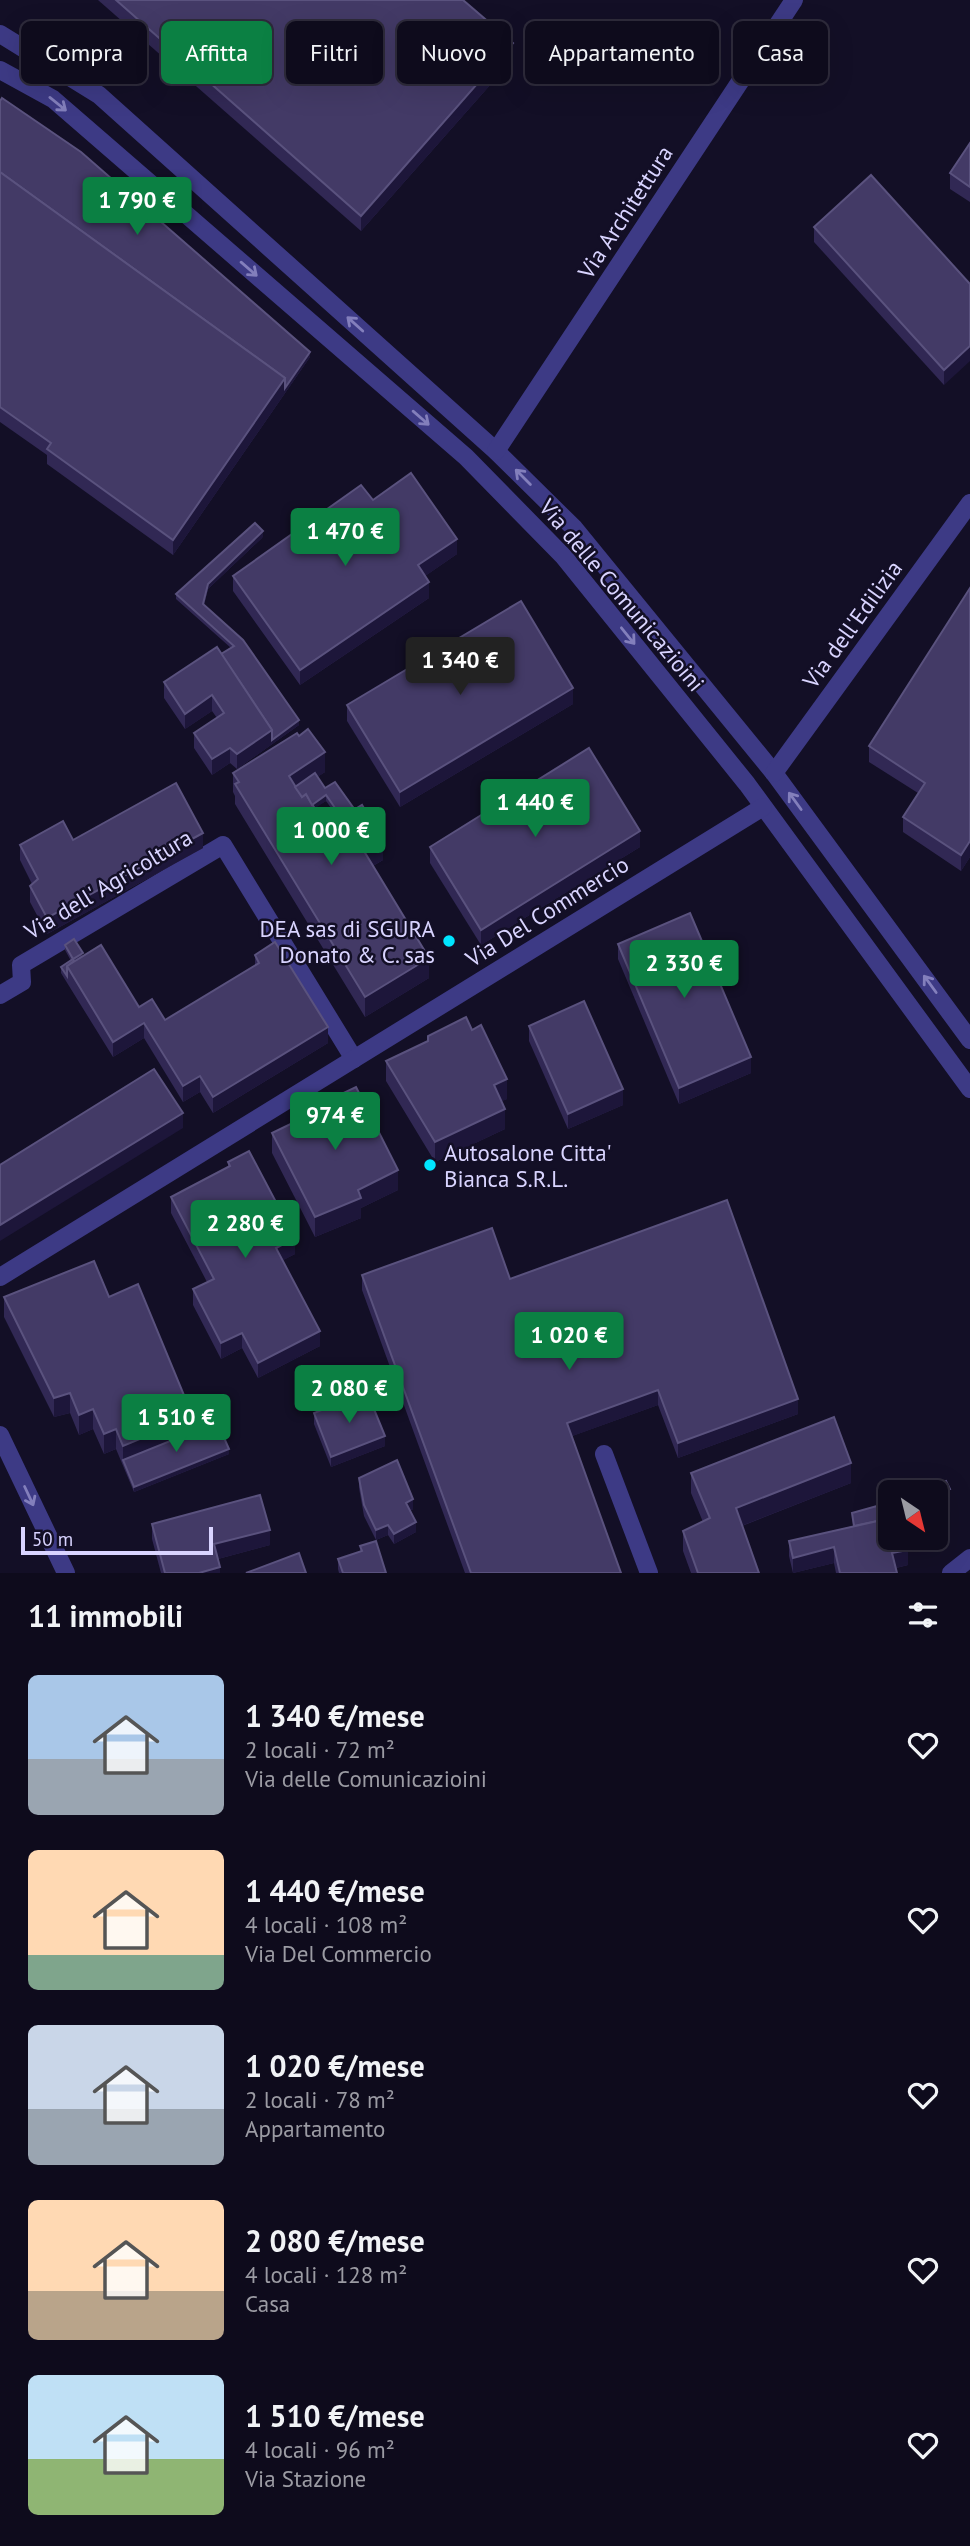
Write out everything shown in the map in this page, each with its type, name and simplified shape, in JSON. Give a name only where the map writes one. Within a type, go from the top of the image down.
[{"type":"street","name":"Via Architettura","points":[[496,451],[794,0]]},
{"type":"street","name":"Via delle Comunicazioini","points":[[0,34],[99,94],[496,451],[574,528],[774,773],[970,1040]]},
{"type":"street","name":"Via delle Comunicazioini","points":[[0,69],[53,99],[466,457],[564,557],[747,784],[970,1089]]},
{"type":"street","name":"Via dell'Edilizia","points":[[774,773],[970,503]]},
{"type":"street","name":"Via Del Commercio","points":[[0,1277],[763,807]]},
{"type":"street","name":"Via dell' Agricoltura","points":[[0,995],[22,982],[21,965],[223,845],[354,1059]]},
{"type":"street","points":[[0,1434],[66,1573]]},
{"type":"street","points":[[604,1454],[649,1573]]},
{"type":"street","points":[[951,1573],[970,1558]]},
{"type":"building","points":[[116,0],[463,0],[487,21],[397,21],[397,84],[477,84],[361,216],[211,84],[272,84],[272,21],[161,21],[161,40],[147,27],[147,21],[140,21]]},
{"type":"building","points":[[2,98],[81,152],[310,352],[285,388],[285,378],[0,172]]},
{"type":"building","points":[[970,143],[970,187],[950,173]]},
{"type":"building","points":[[0,172],[285,378],[173,540],[47,449],[51,443],[0,407]]},
{"type":"building","points":[[871,175],[970,284],[970,346],[944,370],[814,227]]},
{"type":"building","points":[[411,473],[457,539],[418,565],[429,582],[300,670],[233,576],[361,485],[373,500]]},
{"type":"building","points":[[255,523],[263,531],[208,584],[203,604],[243,640],[299,720],[272,740],[272,730],[221,654],[234,646],[176,594]]},
{"type":"building","points":[[970,588],[970,841],[961,855],[903,817],[925,783],[869,746]]},
{"type":"building","points":[[521,601],[573,688],[400,792],[347,705]]},
{"type":"building","points":[[217,647],[272,730],[237,754],[230,748],[212,759],[194,733],[224,713],[212,695],[185,714],[164,682]]},
{"type":"building","points":[[308,729],[325,752],[289,776],[302,797],[306,794],[326,827],[362,805],[383,840],[364,851],[429,958],[365,997],[235,784],[239,782],[233,773],[297,733],[299,736]]},
{"type":"building","points":[[589,748],[640,831],[481,930],[430,847]]},
{"type":"building","points":[[315,773],[325,788],[335,782],[355,810],[342,818],[326,795],[312,805],[306,794],[302,797],[295,787]]},
{"type":"building","points":[[176,783],[203,833],[47,918],[30,886],[38,879],[20,845],[63,821],[73,840]]},
{"type":"building","points":[[690,913],[751,1057],[679,1088],[618,944]]},
{"type":"building","points":[[74,939],[83,953],[73,959],[65,945]]},
{"type":"building","points":[[275,942],[328,1027],[213,1097],[200,1076],[183,1086],[144,1023],[113,1042],[67,966],[101,945],[139,1007],[152,999],[165,1020],[259,963],[255,955]]},
{"type":"building","points":[[73,959],[67,966],[67,976],[61,967]]},
{"type":"building","points":[[584,1001],[623,1089],[568,1114],[529,1026]]},
{"type":"building","points":[[466,1017],[472,1030],[481,1025],[507,1079],[494,1085],[505,1109],[435,1142],[386,1061],[428,1041],[428,1036]]},
{"type":"building","points":[[154,1069],[183,1113],[0,1225],[0,1165]]},
{"type":"building","points":[[356,1087],[398,1170],[358,1190],[361,1198],[315,1217],[272,1133],[299,1120],[297,1115]]},
{"type":"building","points":[[249,1151],[295,1238],[276,1248],[320,1331],[258,1363],[242,1333],[221,1343],[193,1289],[214,1279],[171,1197],[230,1166],[228,1162]]},
{"type":"building","points":[[727,1200],[798,1399],[678,1443],[658,1390],[567,1423],[621,1573],[471,1573],[362,1275],[492,1228],[510,1279]]},
{"type":"building","points":[[94,1261],[109,1297],[138,1284],[193,1417],[123,1446],[116,1429],[104,1434],[93,1409],[79,1415],[70,1393],[54,1398],[4,1297]]},
{"type":"building","points":[[367,1392],[385,1436],[331,1457],[314,1413]]},
{"type":"building","points":[[834,1417],[851,1463],[736,1508],[759,1573],[698,1573],[683,1531],[710,1518],[691,1473]]},
{"type":"building","points":[[217,1422],[229,1449],[134,1487],[123,1460]]},
{"type":"building","points":[[397,1460],[413,1499],[406,1503],[416,1522],[394,1534],[388,1525],[376,1530],[364,1505],[359,1478]]},
{"type":"building","points":[[260,1495],[270,1530],[214,1544],[220,1567],[199,1573],[165,1573],[152,1524]]},
{"type":"building","points":[[878,1506],[878,1521],[854,1526],[852,1513]]},
{"type":"building","points":[[878,1521],[878,1550],[908,1550],[892,1553],[897,1573],[840,1573],[834,1547],[793,1558],[789,1541]]},
{"type":"building","points":[[376,1541],[386,1573],[343,1573],[338,1559],[362,1551],[360,1546]]},
{"type":"building","points":[[299,1553],[306,1573],[246,1573]]},
{"type":"place","name":"DEA sas di SGURA Donato & C. sas","points":[[449,941]]},
{"type":"place","name":"Autosalone Citta' Bianca S.R.L.","points":[[430,1165]]}]
